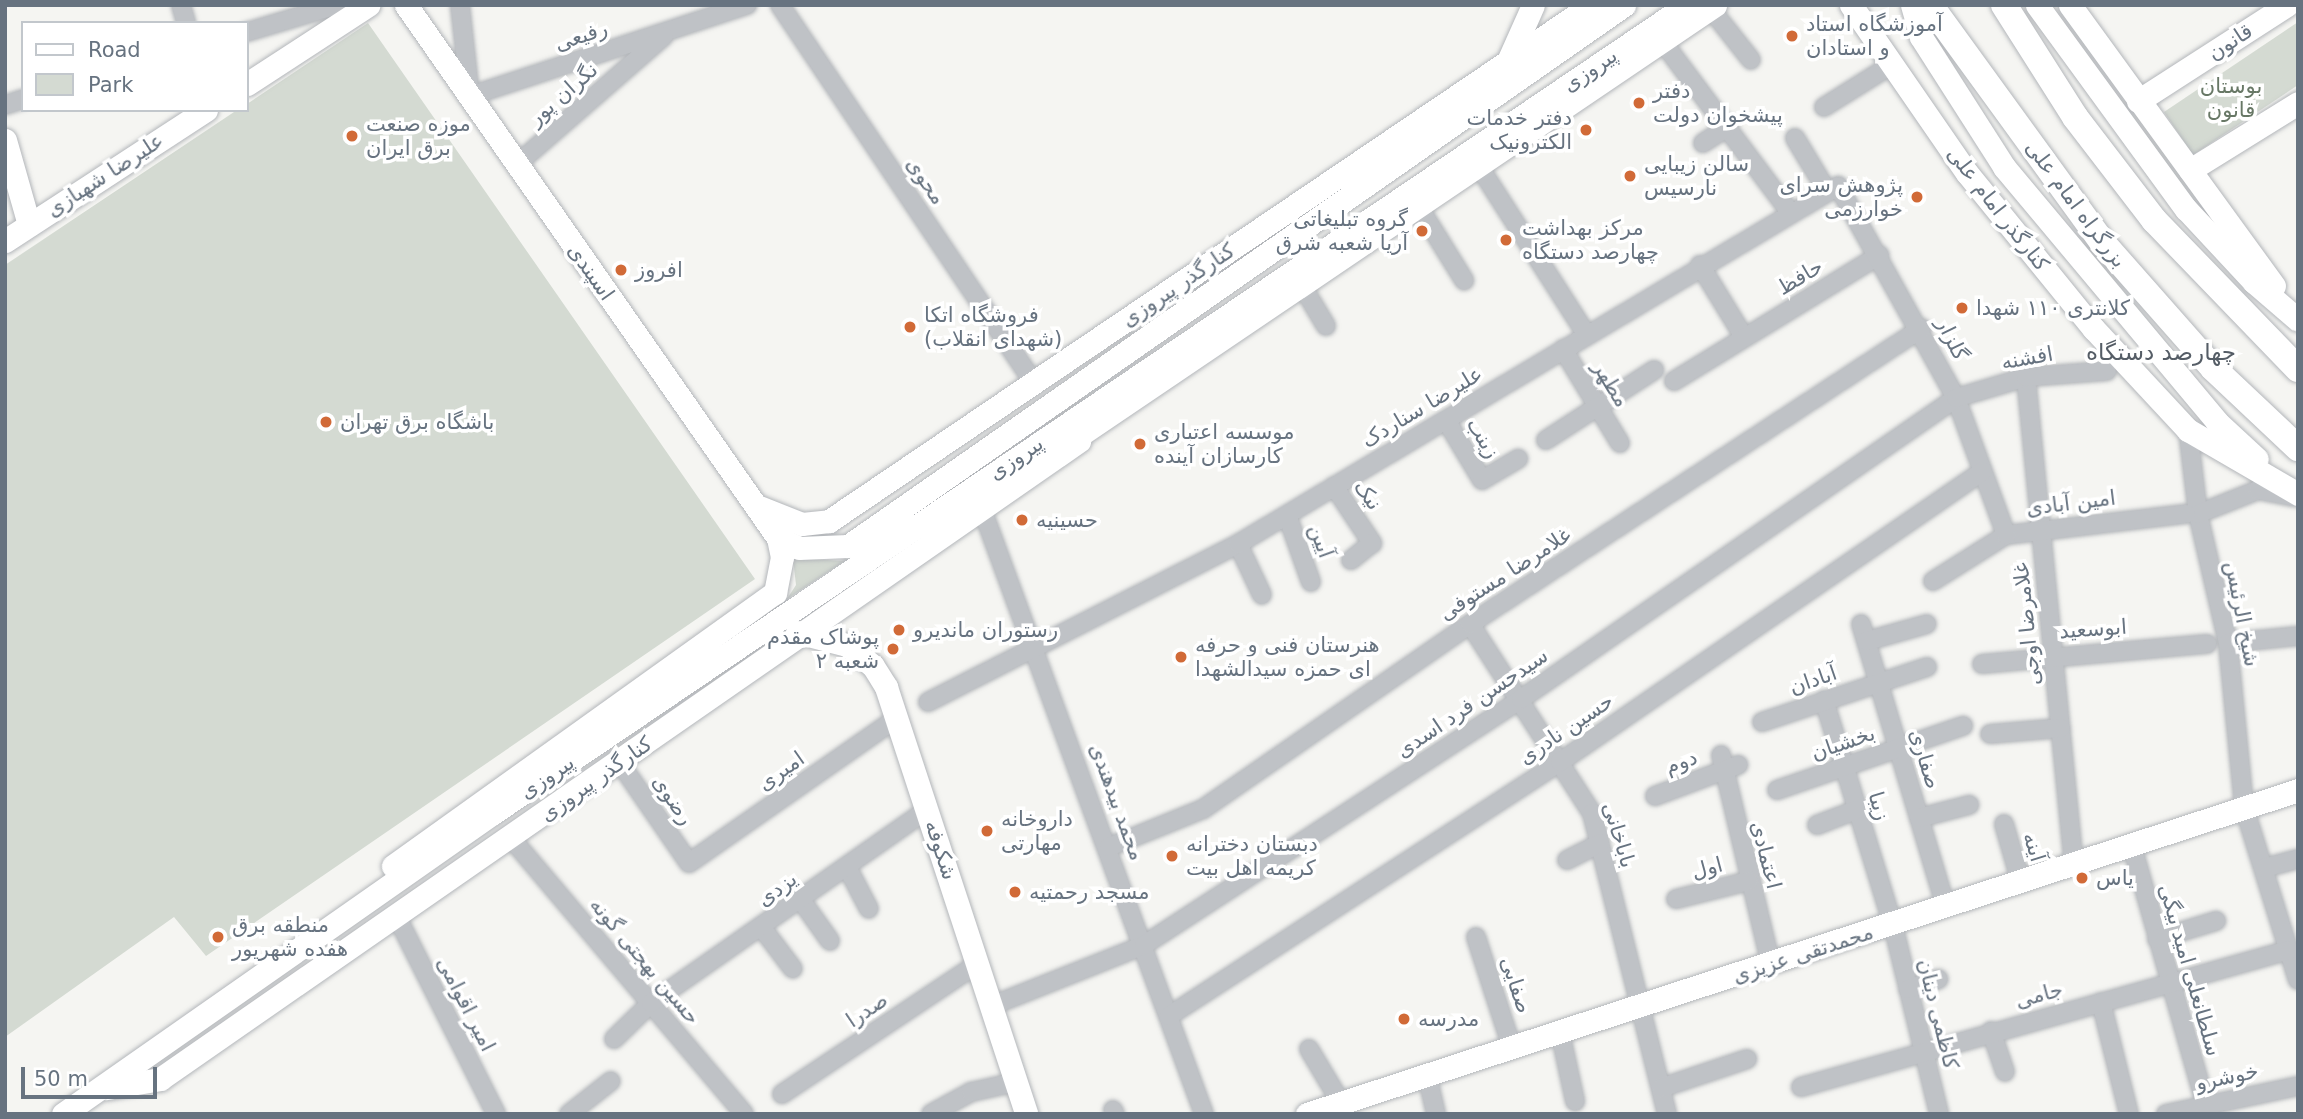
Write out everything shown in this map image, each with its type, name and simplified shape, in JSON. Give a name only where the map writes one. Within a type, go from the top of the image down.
[{"type":"highway","name":"بزرگراه امام علی","points":[[1930,5],[2102,242],[2213,368],[2298,448]]},
{"type":"highway","points":[[2004,5],[2075,117],[2154,220],[2298,369]]},
{"type":"main road","points":[[248,82],[368,5]]},
{"type":"main road","name":"اسپندی","points":[[406,5],[778,538]]},
{"type":"main road","points":[[1506,64],[1533,5]]},
{"type":"main road","name":"کنارگذر پیروزی","points":[[756,506],[802,524],[829,521],[1034,383],[1460,106],[1506,64],[1591,5]]},
{"type":"main road","name":"پیروزی","points":[[778,538],[799,548],[848,546],[1281,245],[1460,106],[1624,5]]},
{"type":"main road","name":"پیروزی","points":[[63,1114],[347,914],[1016,457],[1301,279],[1687,5]]},
{"type":"main road","name":"کنارگذر امام علی","points":[[1851,5],[1966,173],[2094,330],[2188,429],[2295,494]]},
{"type":"main road","points":[[1912,5],[1921,37],[2004,167],[2217,422],[2295,494]]},
{"type":"main road","points":[[2037,5],[2186,209],[2253,282],[2298,319]]},
{"type":"main road","points":[[2070,5],[2298,319]]},
{"type":"main road","name":"قانون","points":[[2138,101],[2287,5]]},
{"type":"main road","points":[[1281,245],[1301,279],[1420,209],[1713,6]]},
{"type":"main road","points":[[2190,170],[2298,103]]},
{"type":"main road","name":"علیرضا شهبازی","points":[[5,241],[202,112]]},
{"type":"main road","points":[[5,141],[29,225]]},
{"type":"main road","name":"کنارگذر پیروزی","points":[[100,1089],[160,1079],[620,763],[803,632],[1079,441],[1301,279]]},
{"type":"main road","points":[[982,509],[1016,457],[1079,441]]},
{"type":"main road","name":"پیروزی","points":[[347,914],[366,889],[430,835],[775,593],[781,575],[778,538]]},
{"type":"main road","points":[[749,640],[803,632]]},
{"type":"main road","name":"شکوفه","points":[[803,632],[847,645],[873,666],[898,717],[1026,1114]]},
{"type":"main road","name":"محمدتقی عزیزی","points":[[1307,1114],[2074,866],[2298,790]]},
{"type":"street","points":[[248,32],[337,5]]},
{"type":"street","points":[[460,5],[470,96]]},
{"type":"street","name":"رفیعی","points":[[470,96],[747,5]]},
{"type":"street","name":"محوی","points":[[780,5],[1034,383]]},
{"type":"street","points":[[1713,6],[1751,60]]},
{"type":"street","name":"نگران پور","points":[[516,165],[670,30]]},
{"type":"street","points":[[1662,41],[1729,126],[1790,212]]},
{"type":"street","points":[[1824,107],[1891,65]]},
{"type":"street","points":[[1703,143],[1729,126]]},
{"type":"street","points":[[1795,138],[1827,191]]},
{"type":"street","points":[[1480,167],[1587,335]]},
{"type":"street","name":"گلزار","points":[[1827,191],[1841,188],[1922,328],[1956,398],[2006,535]]},
{"type":"street","name":"علیرضا سناردک","points":[[928,702],[1238,544],[1827,191]]},
{"type":"street","points":[[1420,209],[1464,280]]},
{"type":"street","name":"حافظ","points":[[1674,381],[1880,256]]},
{"type":"street","points":[[1700,265],[1744,337]]},
{"type":"street","points":[[1301,279],[1326,326]]},
{"type":"street","name":"غلامرضا مستوفی","points":[[1109,847],[1203,809],[1470,624],[1922,328]]},
{"type":"street","name":"مطهر","points":[[1563,349],[1620,443]]},
{"type":"street","points":[[1546,440],[1654,370]]},
{"type":"street","name":"افشنه","points":[[1956,398],[2026,377],[2107,371]]},
{"type":"street","name":"غلامرضا اوجی","points":[[2026,377],[2074,866]]},
{"type":"street","name":"سیدحسن فرد اسدی","points":[[991,1006],[1144,945],[1521,699],[1956,398]]},
{"type":"street","name":"زینب","points":[[1446,419],[1482,481],[1518,459]]},
{"type":"street","name":"شیخ الرئیس","points":[[2188,429],[2192,514],[2228,643],[2244,807],[2298,980]]},
{"type":"street","name":"حسین نادری","points":[[1169,1016],[1560,761],[1983,471]]},
{"type":"street","name":"نیک","points":[[1334,486],[1372,542],[1351,560]]},
{"type":"street","name":"امین آبادی","points":[[1933,581],[2006,535],[2040,528],[2192,514],[2258,490],[2295,494]]},
{"type":"street","name":"محمد بیدهندی","points":[[982,509],[1109,847],[1204,1114]]},
{"type":"street","name":"آیین","points":[[1287,515],[1311,582]]},
{"type":"street","points":[[1238,544],[1262,595]]},
{"type":"street","name":"باباخانی","points":[[1470,624],[1521,699],[1592,813],[1667,1114]]},
{"type":"street","name":"صفاری","points":[[1861,624],[1946,907]]},
{"type":"street","points":[[1867,641],[1927,624]]},
{"type":"street","points":[[2228,643],[2298,636]]},
{"type":"street","name":"ابوسعید","points":[[1982,664],[2055,654],[2207,644]]},
{"type":"street","points":[[1879,682],[1927,667]]},
{"type":"street","name":"آبادان","points":[[1762,722],[1879,682]]},
{"type":"street","name":"زیبا","points":[[1824,700],[1893,925]]},
{"type":"street","name":"امیری","points":[[689,863],[898,717]]},
{"type":"street","name":"بخشیان","points":[[1777,790],[1964,726]]},
{"type":"street","points":[[1990,734],[2061,728]]},
{"type":"street","name":"رضوی","points":[[620,763],[689,863]]},
{"type":"street","name":"دوم","points":[[1655,796],[1727,764]]},
{"type":"street","name":"اعتمادی","points":[[1727,764],[1749,881],[1771,965]]},
{"type":"street","points":[[1919,818],[1969,805]]},
{"type":"street","name":"یزدی","points":[[614,1039],[651,1003],[762,928],[928,809]]},
{"type":"street","points":[[1817,824],[1856,810]]},
{"type":"street","name":"آینه","points":[[2004,824],[2021,883]]},
{"type":"street","name":"حسین بهجتی گونه","points":[[511,838],[744,1114]]},
{"type":"street","points":[[1567,860],[1600,843]]},
{"type":"street","name":"سلطانعلی امید بیگی","points":[[2132,846],[2206,1105]]},
{"type":"street","points":[[2264,869],[2298,859]]},
{"type":"street","points":[[847,867],[869,909]]},
{"type":"street","name":"اول","points":[[1676,900],[1749,881]]},
{"type":"street","points":[[801,900],[830,941]]},
{"type":"street","name":"امیر اقوامی","points":[[396,915],[496,1114]]},
{"type":"street","points":[[2157,939],[2216,921]]},
{"type":"street","name":"کاظمی دینان","points":[[1893,925],[1939,1114]]},
{"type":"street","points":[[762,928],[793,969]]},
{"type":"street","name":"صفایی","points":[[1476,937],[1512,1048]]},
{"type":"street","name":"جامی","points":[[1801,1087],[1923,1050],[2169,983],[2293,957]]},
{"type":"street","name":"صدرا","points":[[782,1094],[977,964]]},
{"type":"street","points":[[1908,989],[1938,979]]},
{"type":"street","points":[[2101,1002],[2129,1114]]},
{"type":"street","points":[[1991,1031],[2005,1072]]},
{"type":"street","points":[[1560,1032],[1575,1101]]},
{"type":"street","points":[[1309,1049],[1341,1103]]},
{"type":"street","points":[[1661,1088],[1747,1059]]},
{"type":"street","points":[[1427,1075],[1436,1114]]},
{"type":"street","points":[[569,1114],[611,1081]]},
{"type":"street","points":[[931,1114],[971,1092],[1016,1082]]},
{"type":"street","name":"خوشرو","points":[[2166,1114],[2298,1086]]},
{"type":"green space","name":"بوستان قانون","points":[[2298,22],[2298,85],[2193,155],[2164,112]]},
{"type":"green space","name":"باشگاه برق تهران","points":[[368,23],[755,579],[206,956],[174,917],[5,1037],[5,265],[234,112],[248,112],[248,103]]},
{"type":"green space","points":[[792,550],[809,559],[845,561],[787,599],[796,585]]},
{"type":"place","name":"آموزشگاه استاد و استادان","points":[[1792,36]]},
{"type":"place","name":"دفتر پیشخوان دولت","points":[[1639,103]]},
{"type":"place","name":"دفتر خدمات الکترونیک","points":[[1586,130]]},
{"type":"place","name":"موزه صنعت برق ایران","points":[[352,136]]},
{"type":"place","name":"سالن زیبایی نارسیس","points":[[1630,176]]},
{"type":"place","name":"پژوهش سرای خوارزمی","points":[[1917,197]]},
{"type":"place","name":"گروه تبلیغاتی آریا شعبه شرق","points":[[1422,231]]},
{"type":"place","name":"مرکز بهداشت چهارصد دستگاه","points":[[1506,240]]},
{"type":"place","name":"افروز","points":[[621,270]]},
{"type":"place","name":"کلانتری ۱۱۰ شهدا","points":[[1962,308]]},
{"type":"place","name":"فروشگاه اتکا (شهدای انقلاب)","points":[[910,327]]},
{"type":"place","name":"باشگاه برق تهران","points":[[326,422]]},
{"type":"place","name":"موسسه اعتباری کارسازان آینده","points":[[1140,444]]},
{"type":"place","name":"حسینیه","points":[[1022,520]]},
{"type":"place","name":"رستوران ماندیرو","points":[[899,630]]},
{"type":"place","name":"پوشاک مقدم شعبه ۲","points":[[893,649]]},
{"type":"place","name":"هنرستان فنی و حرفه ای حمزه سیدالشهدا","points":[[1181,657]]},
{"type":"place","name":"داروخانه مهارتی","points":[[987,831]]},
{"type":"place","name":"دبستان دخترانه کریمه اهل بیت","points":[[1172,856]]},
{"type":"place","name":"یاس","points":[[2082,878]]},
{"type":"place","name":"مسجد رحمتیه","points":[[1015,892]]},
{"type":"place","name":"منطقه برق هفده شهریور","points":[[218,937]]},
{"type":"place","name":"مدرسه","points":[[1404,1019]]},
{"type":"district","name":"چهارصد دستگاه","points":[[2161,352]]}]
